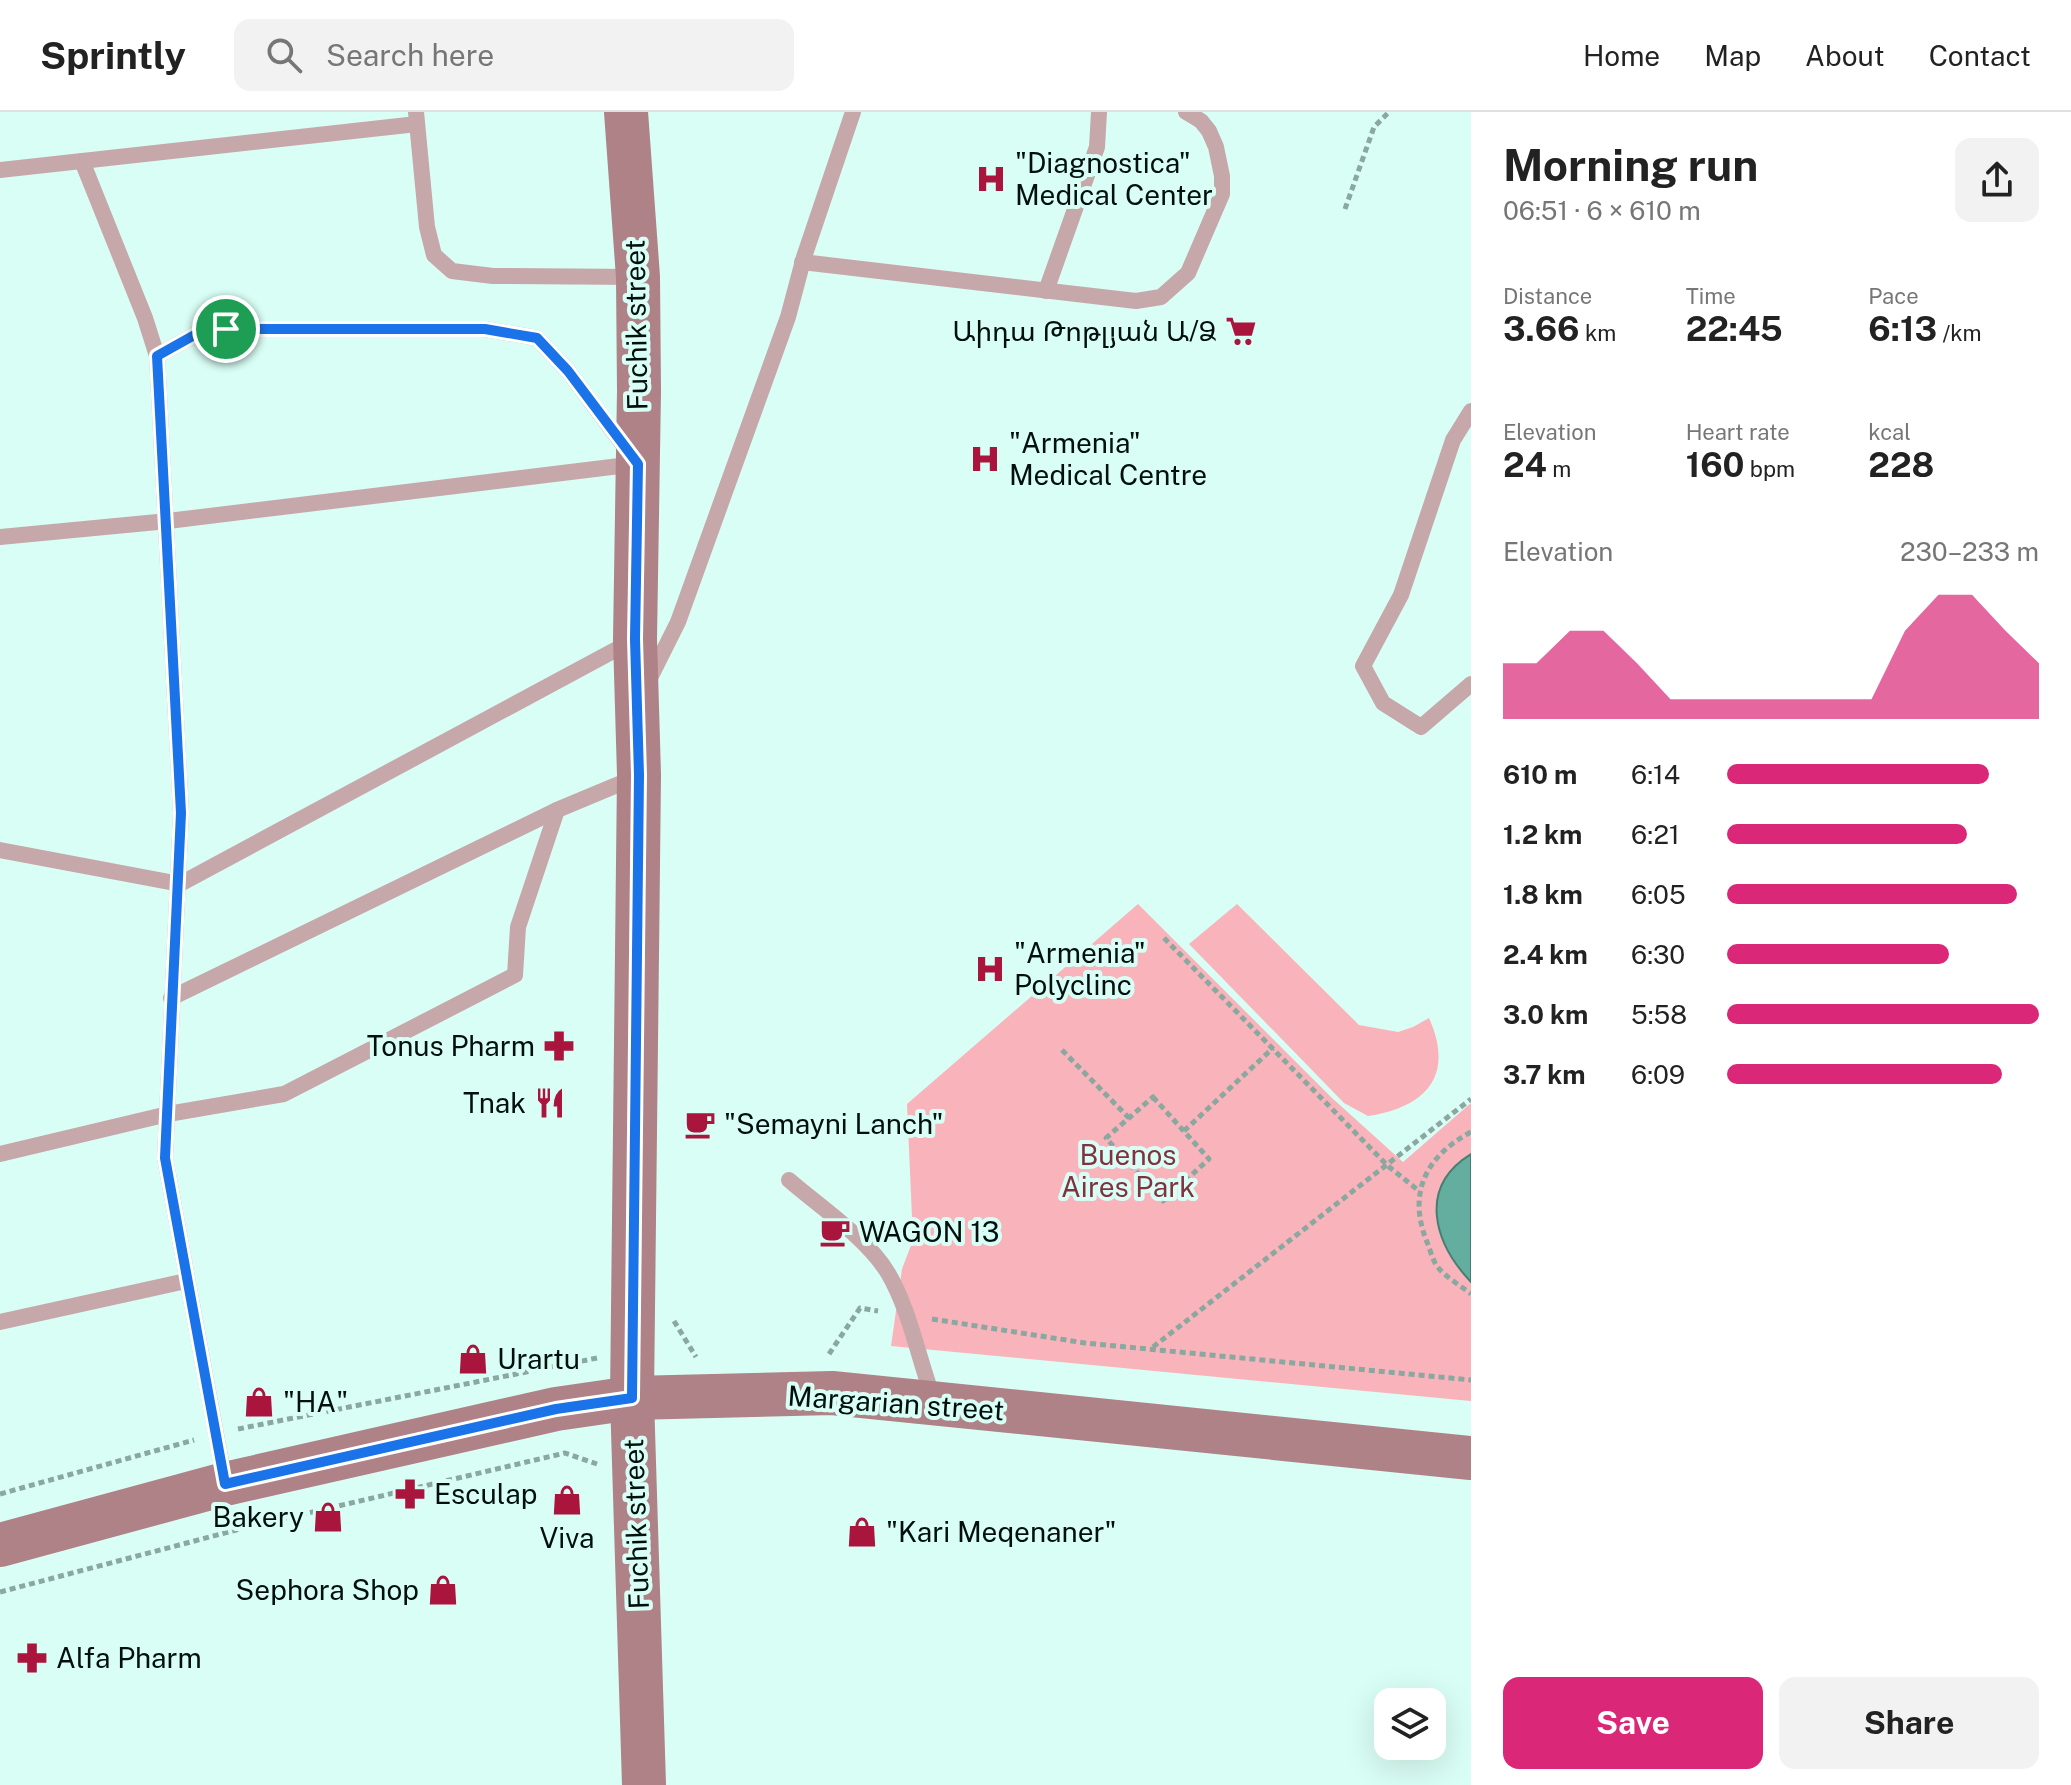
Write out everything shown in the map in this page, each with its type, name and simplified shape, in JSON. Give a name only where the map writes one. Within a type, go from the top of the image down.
[{"type":"main road","name":"Fuchik street","points":[[626,112],[638,277],[635,639],[639,775],[633,1394],[644,1785]]},
{"type":"main road","name":"Margarian street","points":[[0,1537],[222,1464],[633,1394],[829,1383],[1136,1400],[1471,1433]]},
{"type":"main road","name":"Margarian street","points":[[633,1394],[832,1393],[1471,1458]]},
{"type":"main road","name":"Margarian street","points":[[0,1545],[222,1464]]},
{"type":"lane","points":[[637,704],[678,622],[788,317],[802,262],[853,112]]},
{"type":"lane","points":[[1046,291],[1097,147],[1099,112]]},
{"type":"lane","points":[[802,262],[1136,301],[1161,297],[1188,273],[1222,194],[1222,176],[1209,131],[1201,121],[1186,112]]},
{"type":"lane","points":[[0,170],[416,118],[427,227],[434,255],[452,271],[493,276],[638,277]]},
{"type":"lane","points":[[82,161],[145,318],[157,356],[181,813],[165,1158],[222,1464]]},
{"type":"lane","points":[[157,356],[198,333],[226,329],[485,329],[537,338],[568,371],[638,464]]},
{"type":"lane","points":[[1471,411],[1453,440],[1401,595],[1363,666],[1383,703],[1421,727],[1471,684]]},
{"type":"lane","points":[[0,537],[168,521],[638,464]]},
{"type":"lane","points":[[0,850],[180,884],[635,639]]},
{"type":"lane","points":[[171,998],[557,810],[639,775]]},
{"type":"lane","points":[[0,1154],[168,1114],[284,1094],[515,975],[518,927],[557,810]]},
{"type":"lane","points":[[789,1180],[863,1243],[888,1272],[930,1389]]},
{"type":"lane","points":[[0,1322],[186,1281]]},
{"type":"path","points":[[1345,209],[1374,127],[1389,112]]},
{"type":"path","points":[[1164,938],[1388,1166],[1419,1191]]},
{"type":"path","points":[[1184,1131],[1273,1048]]},
{"type":"path","points":[[1062,1050],[1129,1118]]},
{"type":"path","points":[[1153,1097],[1184,1131],[1209,1159],[1163,1201],[1106,1138],[1153,1097]]},
{"type":"path","points":[[1152,1348],[1471,1099]]},
{"type":"path","points":[[1471,1132],[1453,1142],[1430,1166],[1419,1191],[1420,1225],[1437,1267],[1471,1294]]},
{"type":"path","points":[[828,1355],[860,1308],[1085,1343],[1471,1380]]},
{"type":"path","points":[[674,1321],[694,1357],[709,1358]]},
{"type":"path","points":[[0,1494],[222,1464],[601,1357]]},
{"type":"path","points":[[0,1592],[240,1529],[565,1453],[601,1465]]},
{"type":"green space","name":"Buenos Aires Park","points":[[1138,904],[1332,1098],[1403,1162],[1471,1103],[1471,1401],[891,1346],[902,1269],[913,1240],[907,1104]]},
{"type":"green space","points":[[1237,904],[1359,1025],[1398,1032],[1429,1018],[1439,1057],[1430,1085],[1420,1096],[1388,1112],[1368,1116],[1344,1103],[1189,944]]},
{"type":"shaded area","points":[[1471,1154],[1471,1282],[1448,1250],[1437,1216],[1443,1182],[1454,1167]]},
{"type":"place","name":"\"Diagnostica\" Medical Center","points":[[991,179]]},
{"type":"place","name":"Աիդա Թոթլյան Ա/Ձ","points":[[1241,331]]},
{"type":"place","name":"\"Armenia\" Medical Centre","points":[[985,459]]},
{"type":"place","name":"\"Armenia\" Polyclinc","points":[[990,969]]},
{"type":"place","name":"Tonus Pharm","points":[[559,1046]]},
{"type":"place","name":"Tnak","points":[[550,1103]]},
{"type":"place","name":"\"Semayni Lanch\"","points":[[700,1124]]},
{"type":"place","name":"WAGON 13","points":[[835,1232]]},
{"type":"place","name":"Urartu","points":[[473,1359]]},
{"type":"place","name":"\"HA\"","points":[[259,1402]]},
{"type":"place","name":"Esculap","points":[[410,1494]]},
{"type":"place","name":"Viva","points":[[567,1500]]},
{"type":"place","name":"Bakery","points":[[328,1517]]},
{"type":"place","name":"\"Kari Meqenaner\"","points":[[862,1532]]},
{"type":"place","name":"Sephora Shop","points":[[443,1590]]},
{"type":"place","name":"Alfa Pharm","points":[[32,1658]]},
{"type":"route","points":[[226,329],[485,329],[537,338],[568,371],[638,464],[635,639],[639,775],[632,1398],[556,1409],[225,1484],[165,1158],[181,813],[157,356],[198,333],[226,329]]}]
